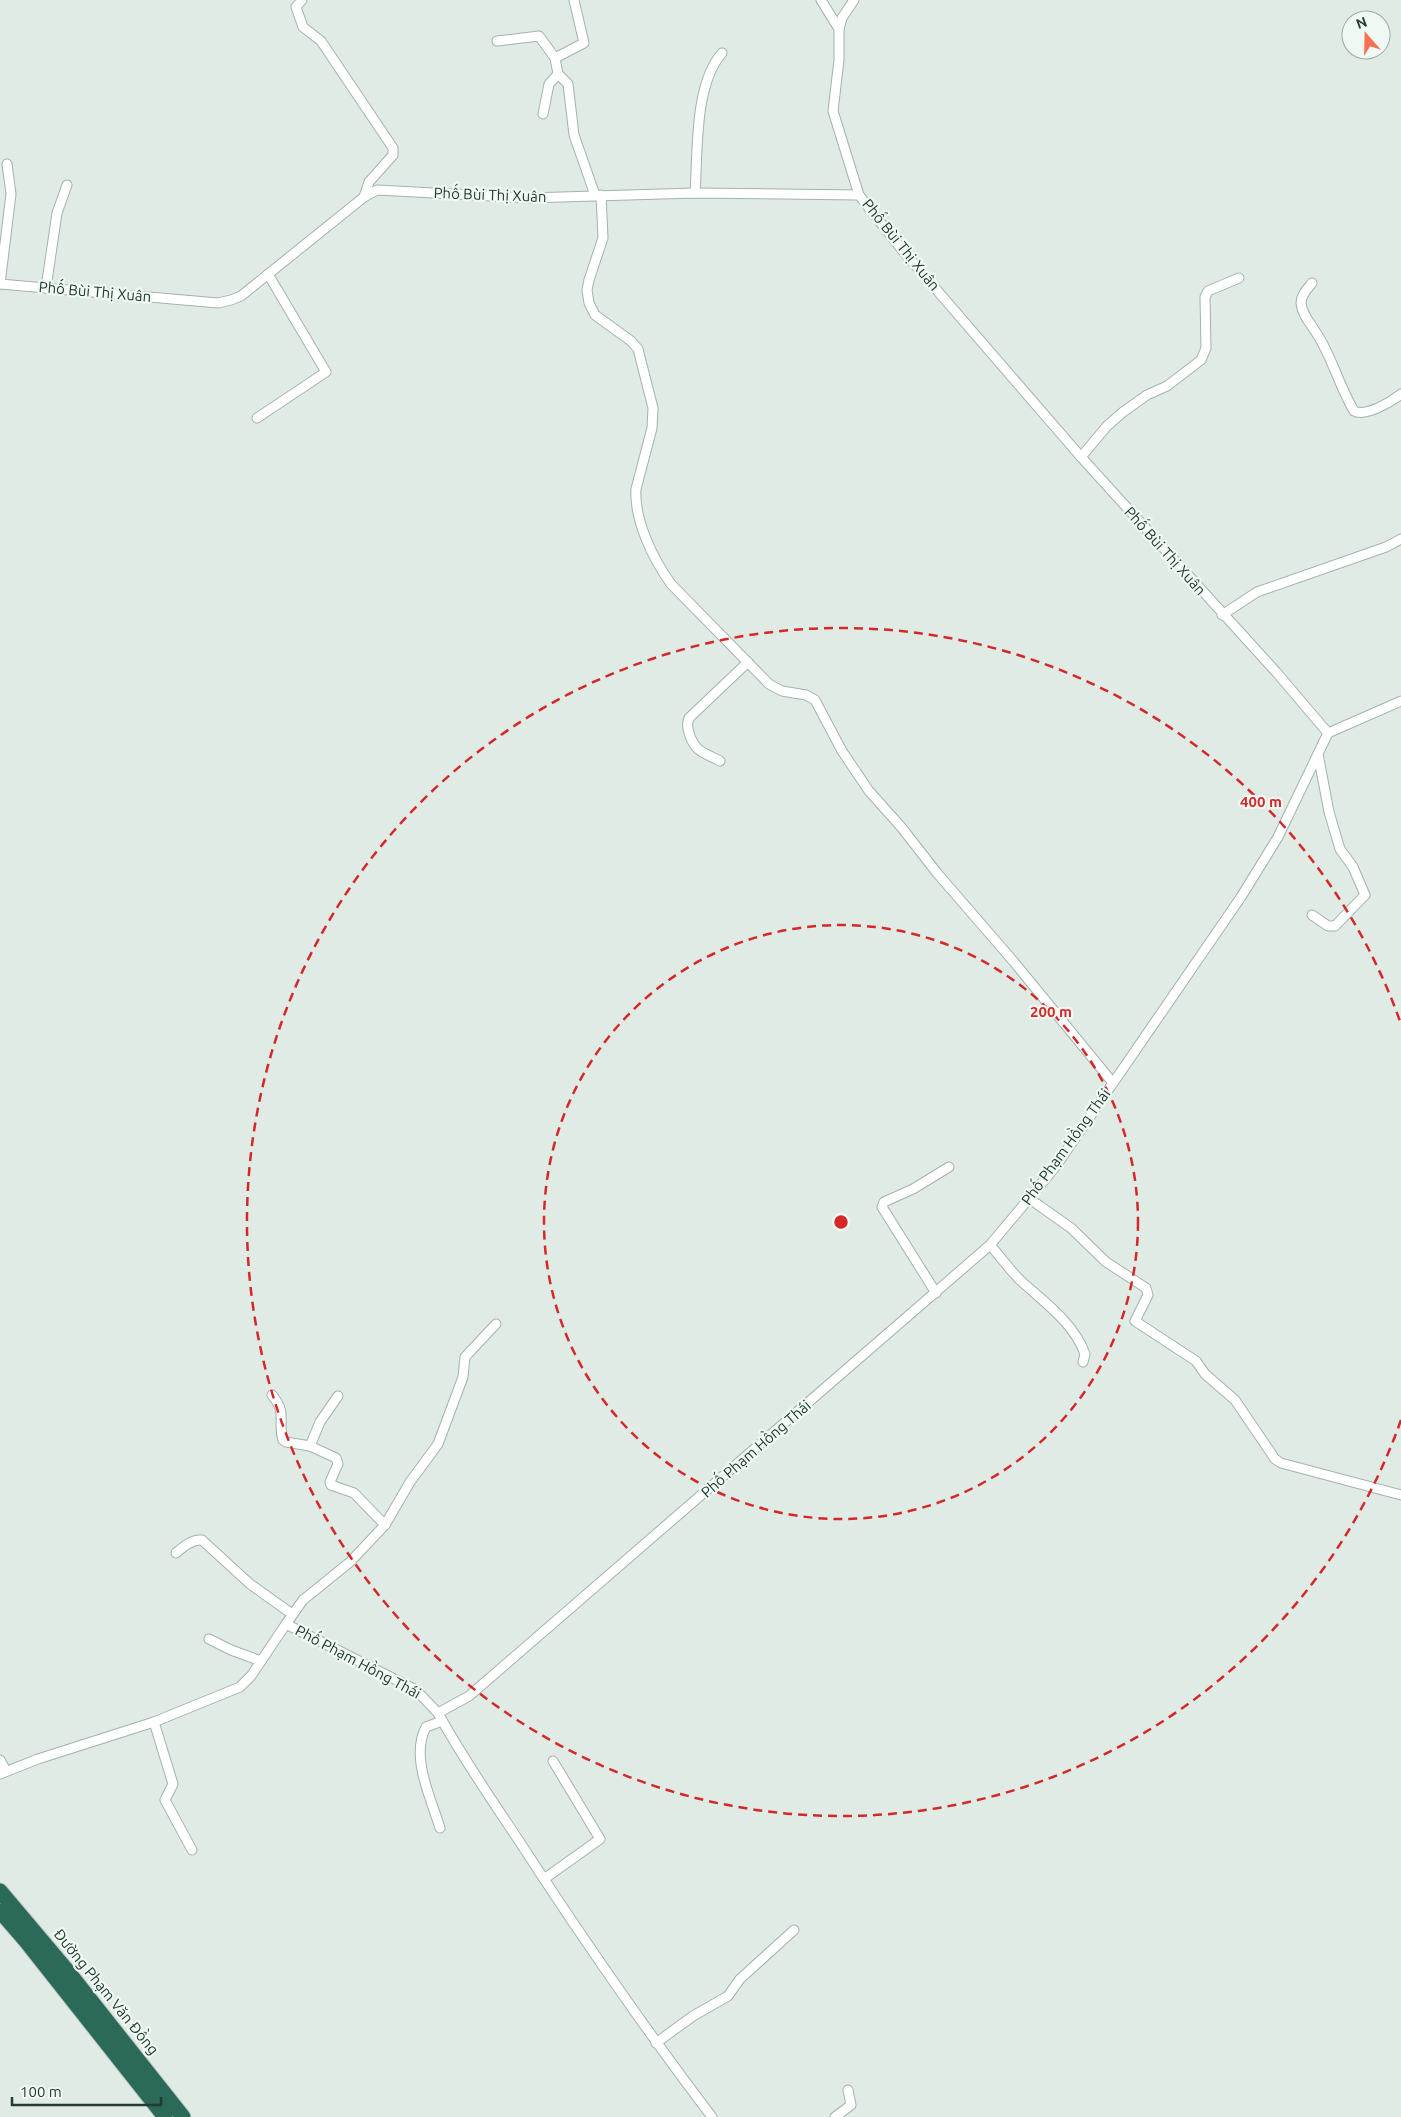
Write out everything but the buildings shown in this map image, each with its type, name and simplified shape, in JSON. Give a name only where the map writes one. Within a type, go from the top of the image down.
[{"type":"highway","name":"Đường Phạm Văn Đồng","points":[[0,1891],[165,2117]]},
{"type":"highway","name":"Đường Phạm Văn Đồng","points":[[0,1911],[32,1937],[183,2117]]},
{"type":"street","points":[[302,0],[296,7],[300,23],[322,41],[393,148],[393,155],[369,182],[364,197]]},
{"type":"street","points":[[555,58],[584,43],[574,0]]},
{"type":"street","points":[[821,0],[839,29]]},
{"type":"street","points":[[854,0],[842,18],[839,29],[839,60],[833,111],[860,195]]},
{"type":"street","points":[[497,41],[539,36],[555,58],[558,74],[565,80],[570,89],[574,135],[598,195],[603,238],[587,290],[590,303],[595,315],[631,341],[638,349],[653,408],[652,428],[636,489],[636,506],[640,522],[663,573],[671,584],[775,689],[806,695],[815,700],[842,751],[869,790],[1113,1083]]},
{"type":"street","points":[[695,193],[702,104],[711,68],[722,53]]},
{"type":"street","points":[[543,114],[547,89],[558,74]]},
{"type":"street","points":[[0,284],[11,194],[7,164]]},
{"type":"street","points":[[46,288],[57,213],[67,185]]},
{"type":"street","name":"Phố Bùi Thị Xuân","points":[[0,284],[218,303],[231,300],[241,296],[364,197],[377,190],[528,198],[695,193],[860,195],[903,251],[1081,457],[1222,615],[1277,673],[1328,733]]},
{"type":"street","points":[[257,418],[326,372],[270,272]]},
{"type":"street","points":[[1081,457],[1107,426],[1123,412],[1147,395],[1167,386],[1202,360],[1206,348],[1205,298],[1208,291],[1240,278]]},
{"type":"street","points":[[1312,283],[1301,301],[1302,309],[1320,338],[1343,392],[1354,411],[1360,413],[1384,405],[1401,394]]},
{"type":"street","points":[[1222,615],[1257,592],[1386,547],[1401,539]]},
{"type":"street","points":[[720,760],[698,749],[690,733],[688,722],[748,662]]},
{"type":"street","points":[[1328,733],[1401,701]]},
{"type":"street","name":"Phố Phạm Hồng Thái","points":[[3,1773],[38,1759],[154,1722],[240,1687],[248,1680],[286,1624],[416,1690],[440,1717],[469,1696],[936,1294],[990,1245],[1056,1166],[1241,897],[1278,837],[1328,733]]},
{"type":"street","points":[[1312,915],[1328,926],[1335,926],[1365,895],[1353,867],[1340,849],[1329,812],[1318,754]]},
{"type":"street","points":[[936,1294],[882,1207],[884,1202],[913,1189],[949,1167]]},
{"type":"street","points":[[1030,1199],[1071,1228],[1106,1262],[1146,1288],[1148,1295],[1135,1321],[1196,1361],[1205,1374],[1234,1400],[1275,1459],[1281,1463],[1401,1495]]},
{"type":"street","points":[[990,1245],[1019,1279],[1050,1307],[1078,1338],[1085,1354],[1083,1362]]},
{"type":"street","points":[[286,1624],[303,1600],[362,1551],[386,1525],[410,1482],[438,1444],[463,1378],[465,1357],[496,1324]]},
{"type":"street","points":[[272,1395],[280,1406],[282,1413],[283,1440],[310,1446],[338,1461],[330,1482],[331,1485],[354,1494],[386,1525]]},
{"type":"street","points":[[310,1446],[320,1422],[338,1396]]},
{"type":"street","points":[[176,1553],[186,1545],[202,1540],[250,1584],[292,1614]]},
{"type":"street","points":[[209,1639],[231,1650],[261,1661]]},
{"type":"street","points":[[440,1828],[421,1760],[422,1740],[426,1727],[440,1717],[544,1879],[656,2043],[712,2117]]},
{"type":"street","points":[[154,1722],[173,1784],[166,1800],[192,1850]]},
{"type":"street","points":[[0,1760],[3,1773]]},
{"type":"street","points":[[544,1879],[600,1839],[553,1761]]},
{"type":"street","points":[[656,2043],[686,2021],[728,1996],[740,1979],[794,1930]]},
{"type":"street","points":[[835,2117],[850,2105],[848,2090]]}]
